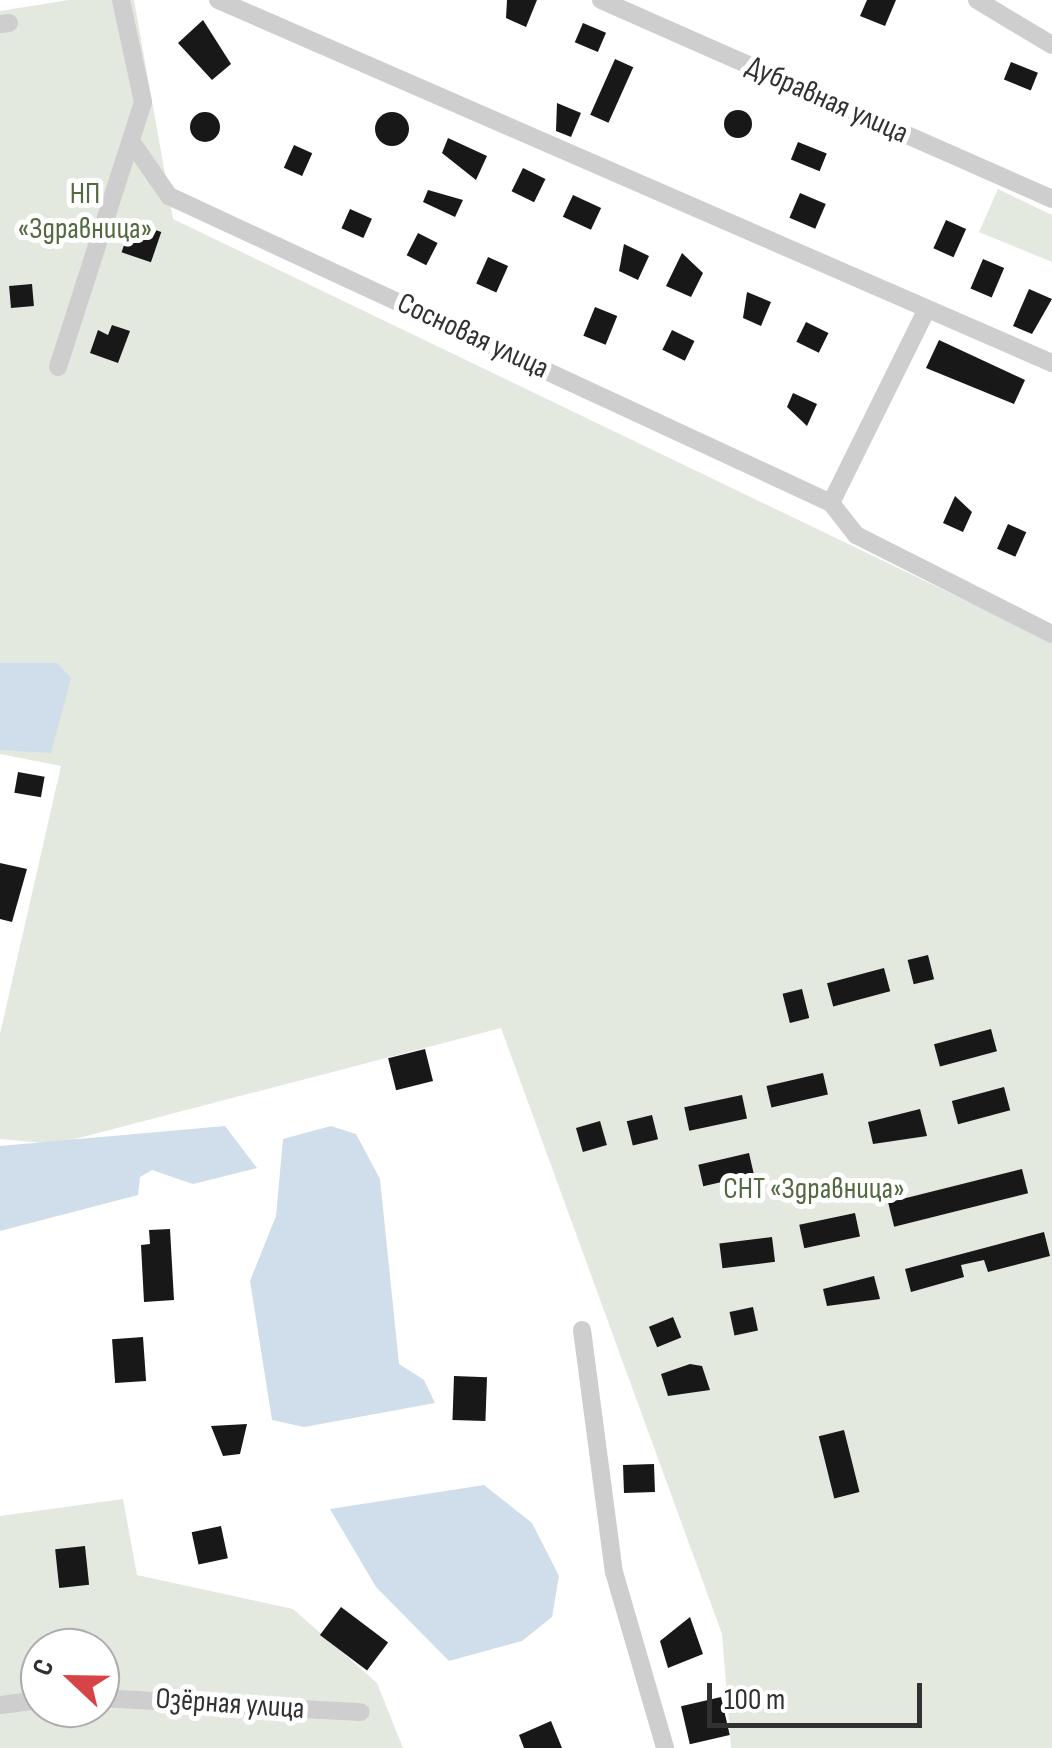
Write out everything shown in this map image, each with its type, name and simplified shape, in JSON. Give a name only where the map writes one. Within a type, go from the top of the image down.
[{"type":"street","points":[[58,367],[135,147],[144,102],[121,0]]},
{"type":"street","points":[[218,0],[925,313],[1052,363]]},
{"type":"street","name":"Дубравная улица","points":[[601,0],[1052,199]]},
{"type":"street","points":[[977,0],[1052,46]]},
{"type":"street","name":"Сосновая улица","points":[[135,147],[169,196],[831,503]]},
{"type":"street","points":[[925,313],[831,503],[856,535],[1052,634]]},
{"type":"street","points":[[582,1330],[614,1572],[665,1748]]},
{"type":"street","name":"Озёрная улица","points":[[120,1699],[361,1712]]},
{"type":"green space","points":[[69,0],[134,0],[173,219],[1052,642],[1052,1748],[731,1748],[722,1634],[501,1028],[56,1144],[0,1139],[0,1034],[61,766],[0,754],[0,11]]},
{"type":"green space","points":[[998,189],[1052,215],[1052,262],[979,232]]},
{"type":"green space","points":[[123,1499],[137,1575],[293,1609],[377,1683],[403,1748],[0,1748],[0,1516]]},
{"type":"water","points":[[0,663],[57,663],[71,678],[51,753],[0,750]]},
{"type":"water","points":[[225,1126],[257,1168],[193,1184],[152,1170],[140,1177],[138,1195],[0,1231],[0,1146]]},
{"type":"water","points":[[331,1126],[356,1134],[380,1179],[399,1364],[424,1380],[435,1403],[304,1427],[272,1420],[250,1281],[276,1216],[283,1139]]},
{"type":"water","points":[[484,1485],[532,1523],[559,1576],[552,1617],[522,1641],[449,1661],[376,1587],[330,1509]]},
{"type":"building","points":[[507,0],[537,0],[526,27],[506,18]]},
{"type":"building","points":[[867,0],[896,0],[885,26],[860,16]]},
{"type":"building","points":[[203,20],[231,64],[212,80],[178,43]]},
{"type":"building","points":[[583,23],[606,33],[598,52],[575,42]]},
{"type":"building","points":[[615,59],[633,67],[608,123],[590,115]]},
{"type":"building","points":[[1011,62],[1038,73],[1031,90],[1004,80]]},
{"type":"building","points":[[557,103],[581,113],[571,137],[556,131]]},
{"type":"building","points":[[738,110],[748,114],[752,124],[748,134],[738,138],[728,134],[724,124],[728,114]]},
{"type":"building","points":[[205,112],[219,121],[220,127],[211,141],[205,142],[191,133],[190,127],[199,113]]},
{"type":"building","points":[[392,112],[404,117],[409,129],[404,141],[392,146],[380,141],[375,129],[380,117]]},
{"type":"building","points":[[448,138],[487,156],[476,180],[442,153]]},
{"type":"building","points":[[798,142],[827,154],[820,171],[791,160]]},
{"type":"building","points":[[294,145],[312,153],[302,176],[284,168]]},
{"type":"building","points":[[523,168],[545,179],[534,202],[512,191]]},
{"type":"building","points":[[428,190],[463,200],[455,217],[423,202]]},
{"type":"building","points":[[800,193],[826,204],[815,229],[789,218]]},
{"type":"building","points":[[573,195],[601,208],[591,230],[563,217]]},
{"type":"building","points":[[350,209],[372,219],[363,238],[341,228]]},
{"type":"building","points":[[946,220],[966,229],[953,257],[933,248]]},
{"type":"building","points":[[132,222],[161,232],[151,262],[122,252]]},
{"type":"building","points":[[418,233],[438,243],[426,265],[407,255]]},
{"type":"building","points":[[624,244],[649,256],[638,280],[619,271]]},
{"type":"building","points":[[682,253],[703,273],[691,297],[666,286]]},
{"type":"building","points":[[488,257],[508,266],[496,292],[476,283]]},
{"type":"building","points":[[983,259],[1004,268],[992,297],[970,288]]},
{"type":"building","points":[[32,284],[34,306],[11,308],[9,286]]},
{"type":"building","points":[[1029,289],[1052,299],[1032,334],[1013,326]]},
{"type":"building","points":[[747,292],[771,302],[761,326],[743,318]]},
{"type":"building","points":[[595,307],[617,316],[606,345],[583,336]]},
{"type":"building","points":[[806,322],[828,333],[819,353],[796,342]]},
{"type":"building","points":[[112,325],[130,331],[118,363],[90,353],[98,330],[108,335]]},
{"type":"building","points":[[672,330],[694,341],[685,361],[662,350]]},
{"type":"building","points":[[939,340],[1025,380],[1014,404],[926,368]]},
{"type":"building","points":[[793,393],[817,404],[807,426],[787,407]]},
{"type":"building","points":[[955,496],[972,512],[963,532],[943,523]]},
{"type":"building","points":[[1008,524],[1026,532],[1015,557],[997,549]]},
{"type":"building","points":[[18,772],[45,777],[41,797],[14,793]]},
{"type":"building","points":[[0,863],[27,869],[12,922],[0,919]]},
{"type":"building","points":[[928,955],[934,979],[914,984],[908,960]]},
{"type":"building","points":[[884,968],[890,991],[833,1006],[827,983]]},
{"type":"building","points":[[802,989],[809,1018],[790,1023],[783,994]]},
{"type":"building","points":[[991,1029],[997,1051],[940,1066],[934,1044]]},
{"type":"building","points":[[425,1049],[433,1081],[396,1090],[388,1058]]},
{"type":"building","points":[[823,1073],[828,1094],[771,1107],[766,1086]]},
{"type":"building","points":[[1004,1087],[1010,1110],[958,1124],[952,1101]]},
{"type":"building","points":[[742,1095],[747,1118],[689,1131],[684,1107]]},
{"type":"building","points":[[920,1109],[927,1136],[873,1144],[868,1122]]},
{"type":"building","points":[[652,1115],[658,1139],[633,1146],[627,1121]]},
{"type":"building","points":[[600,1121],[607,1145],[583,1152],[576,1128]]},
{"type":"building","points":[[749,1153],[754,1174],[703,1186],[698,1165]]},
{"type":"building","points":[[1022,1169],[1028,1193],[894,1227],[888,1202]]},
{"type":"building","points":[[855,1213],[860,1236],[804,1248],[799,1225]]},
{"type":"building","points":[[170,1229],[174,1300],[144,1302],[141,1245],[150,1244],[149,1230]]},
{"type":"building","points":[[1044,1232],[1050,1256],[988,1272],[984,1260],[961,1265],[964,1277],[911,1292],[905,1269]]},
{"type":"building","points":[[772,1237],[775,1262],[722,1268],[719,1243]]},
{"type":"building","points":[[874,1276],[880,1299],[827,1306],[823,1289]]},
{"type":"building","points":[[753,1307],[758,1330],[735,1335],[730,1312]]},
{"type":"building","points":[[673,1317],[681,1337],[657,1347],[649,1327]]},
{"type":"building","points":[[143,1337],[146,1381],[115,1383],[112,1339]]},
{"type":"building","points":[[690,1364],[702,1366],[710,1390],[668,1396],[661,1374]]},
{"type":"building","points":[[454,1376],[487,1377],[485,1421],[452,1420]]},
{"type":"building","points":[[247,1424],[240,1454],[223,1456],[211,1426]]},
{"type":"building","points":[[844,1430],[859,1492],[834,1498],[819,1436]]},
{"type":"building","points":[[654,1464],[655,1492],[624,1493],[623,1465]]},
{"type":"building","points":[[221,1526],[228,1558],[199,1565],[192,1532]]},
{"type":"building","points":[[85,1546],[89,1585],[59,1588],[55,1549]]},
{"type":"building","points":[[341,1607],[388,1643],[367,1670],[320,1635]]},
{"type":"building","points":[[690,1617],[703,1654],[668,1668],[660,1641]]},
{"type":"building","points":[[721,1697],[730,1735],[690,1744],[681,1706]]},
{"type":"building","points":[[551,1721],[562,1748],[524,1748],[519,1735]]},
{"type":"park label","name":"НП «Здравница»","points":[[85,211]]},
{"type":"park label","name":"СНТ «Здравница»","points":[[814,1189]]}]
